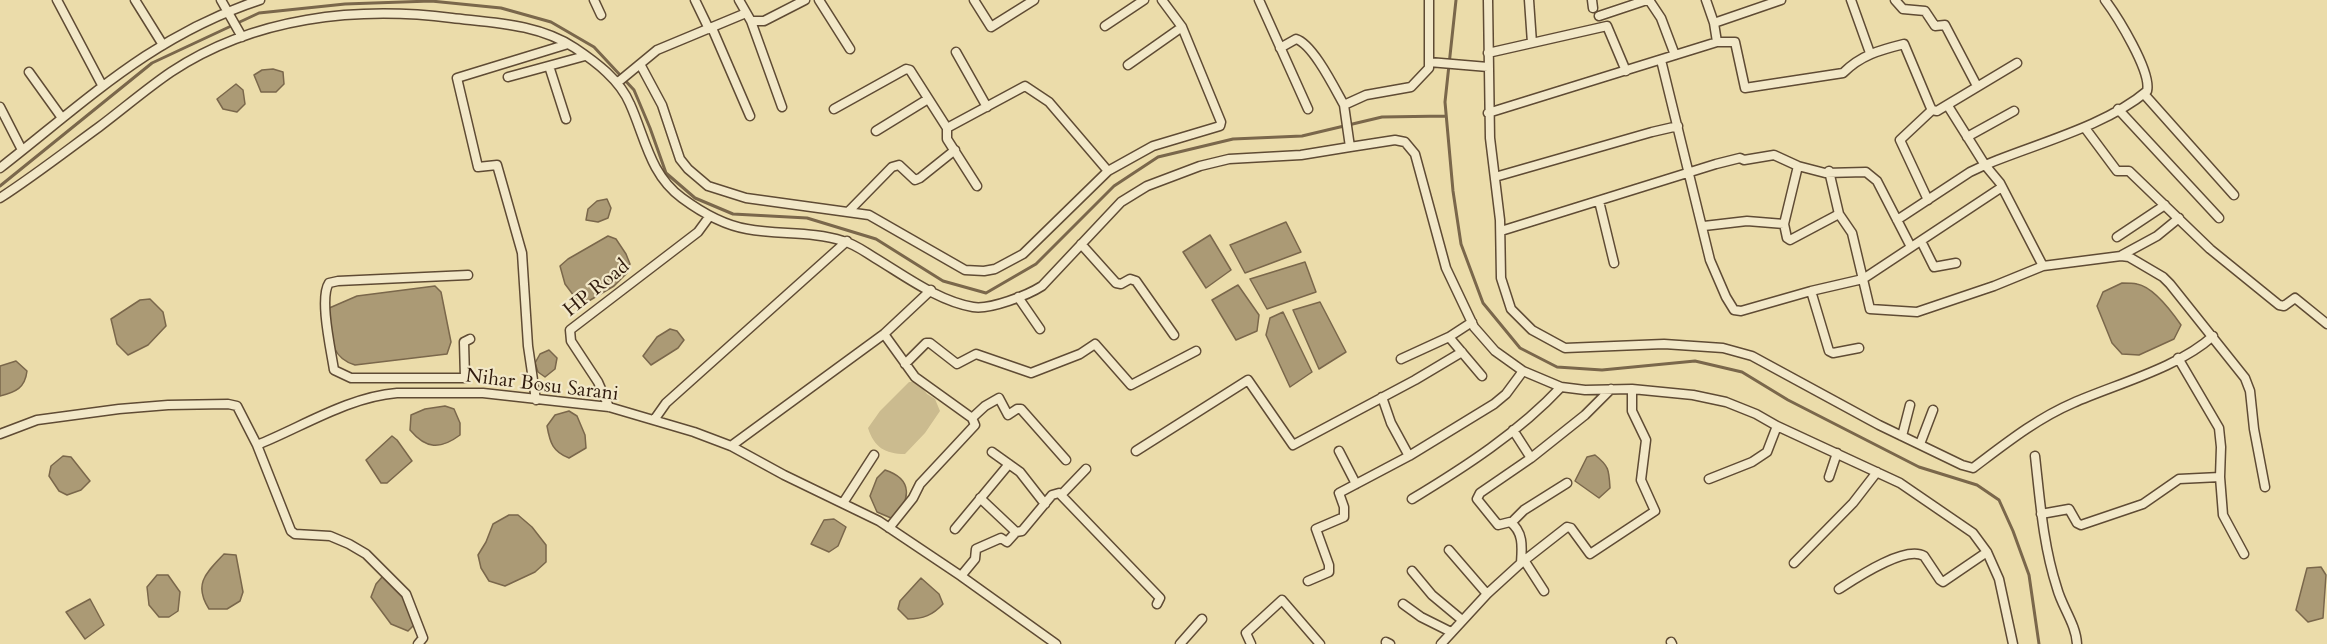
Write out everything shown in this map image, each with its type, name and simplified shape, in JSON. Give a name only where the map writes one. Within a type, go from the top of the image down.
[{"type":"street","points":[[57,0],[102,86]]},
{"type":"street","points":[[135,0],[163,45]]},
{"type":"street","points":[[220,0],[242,37]]},
{"type":"street","points":[[0,168],[102,86],[163,45],[260,0]]},
{"type":"street","points":[[594,0],[601,15]]},
{"type":"street","points":[[695,0],[750,116]]},
{"type":"street","points":[[739,0],[748,17],[782,107]]},
{"type":"street","points":[[619,82],[657,50],[748,17],[764,21],[805,0]]},
{"type":"street","points":[[819,0],[850,49]]},
{"type":"street","points":[[974,0],[991,27],[1034,0]]},
{"type":"street","points":[[1105,26],[1144,0]]},
{"type":"street","points":[[640,64],[662,105],[680,159],[708,186],[746,198],[873,217],[959,269],[984,271],[1004,265],[1023,254],[1108,171],[1153,146],[1220,126],[1221,122],[1182,27],[1162,0]]},
{"type":"street","points":[[1259,0],[1308,109]]},
{"type":"street","points":[[1344,105],[1366,95],[1411,87],[1429,68],[1429,0]]},
{"type":"street","points":[[1488,0],[1488,113],[1501,231],[1501,278],[1511,309],[1532,330],[1553,343],[1571,348],[1674,344],[1723,348],[1739,352],[1752,356],[1902,436],[1973,468],[2032,423],[2178,358],[2199,348],[2210,339]]},
{"type":"street","points":[[1528,0],[1532,43]]},
{"type":"street","points":[[1599,16],[1648,0],[1661,18],[1675,55]]},
{"type":"street","points":[[1706,0],[1717,42]]},
{"type":"street","points":[[1714,24],[1781,0]]},
{"type":"street","points":[[1851,0],[1870,53]]},
{"type":"street","points":[[1895,0],[1903,9],[1924,10],[1935,26],[1945,25],[1977,86]]},
{"type":"street","points":[[1897,220],[1970,172],[2028,147],[2085,128],[2144,94],[2148,87],[2147,79],[2122,23],[2105,0]]},
{"type":"street","points":[[0,198],[36,174],[173,70],[242,37],[276,25],[315,18],[386,14],[444,16],[541,30],[568,44],[619,82],[644,144],[660,176],[679,196],[710,217],[746,229],[816,234],[847,241],[931,290],[973,307],[984,307],[1018,297],[1042,286],[1121,202],[1148,186],[1200,166],[1229,159],[1301,155],[1395,140],[1405,142],[1415,154],[1446,268],[1472,322],[1495,351],[1523,371],[1561,387],[1632,389],[1693,395],[1726,402],[1900,483],[1973,533],[1987,552],[1999,579],[2013,644]]},
{"type":"street","points":[[1488,53],[1607,26],[1626,71]]},
{"type":"street","points":[[1128,65],[1182,27]]},
{"type":"street","points":[[1280,48],[1296,39],[1303,42],[1322,67],[1344,105],[1350,147]]},
{"type":"street","points":[[1488,113],[1717,42],[1735,42],[1745,88],[1843,73],[1852,63],[1870,53],[1904,44],[1932,110]]},
{"type":"street","points":[[536,400],[528,346],[524,270],[520,243],[497,165],[478,167],[457,78],[568,44]]},
{"type":"street","points":[[956,52],[987,107]]},
{"type":"street","points":[[508,77],[585,56]]},
{"type":"street","points":[[1661,60],[1704,226],[1710,260],[1734,310],[1741,311],[1863,279],[2002,187]]},
{"type":"street","points":[[1429,62],[1488,67]]},
{"type":"street","points":[[1928,200],[1900,140],[1932,110],[1937,111],[1948,106],[2017,63]]},
{"type":"street","points":[[549,66],[566,119]]},
{"type":"street","points":[[834,109],[906,69],[910,70],[947,128],[947,139],[977,186]]},
{"type":"street","points":[[29,72],[62,118]]},
{"type":"street","points":[[947,128],[1022,87],[1029,87],[1049,102],[1108,171]]},
{"type":"street","points":[[2144,94],[2234,195]]},
{"type":"street","points":[[876,131],[927,99]]},
{"type":"street","points":[[0,106],[22,150]]},
{"type":"street","points":[[1948,106],[1985,165],[2002,187],[2043,266]]},
{"type":"street","points":[[2118,110],[2219,218]]},
{"type":"street","points":[[1968,137],[2014,111]]},
{"type":"street","points":[[1495,177],[1678,126]]},
{"type":"street","points":[[2085,128],[2117,171],[2129,171],[2214,253],[2279,305],[2284,306],[2295,298],[2327,324]]},
{"type":"street","points":[[848,212],[892,167],[899,165],[915,180],[955,150]]},
{"type":"street","points":[[1501,231],[1689,172],[1740,158],[1744,160],[1774,155],[1798,166],[1825,173],[1828,171],[1861,171],[1870,175],[1877,181],[1911,247]]},
{"type":"street","points":[[1798,166],[1784,224],[1787,238],[1790,240],[1839,214]]},
{"type":"street","points":[[1828,171],[1839,214],[1852,233],[1870,309],[1917,312],[1994,286],[2043,266],[2121,256],[2157,236],[2179,218]]},
{"type":"street","points":[[1599,201],[1614,263]]},
{"type":"street","points":[[2117,237],[2165,205]]},
{"type":"street","name":"HP Road","points":[[609,407],[598,382],[571,341],[570,330],[698,231],[710,217]]},
{"type":"street","points":[[1704,226],[1747,221],[1784,224]]},
{"type":"street","points":[[654,420],[666,403],[847,241]]},
{"type":"street","points":[[1921,241],[1934,267],[1956,263]]},
{"type":"street","points":[[1081,244],[1116,283],[1121,284],[1130,279],[1136,281],[1174,335]]},
{"type":"street","points":[[2121,256],[2139,262],[2163,277],[2210,339],[2238,368],[2250,391],[2254,429],[2265,488]]},
{"type":"street","points":[[468,275],[338,281],[329,283],[325,289],[334,370],[351,378],[465,378],[464,342],[470,339]]},
{"type":"street","points":[[730,446],[884,334],[931,290]]},
{"type":"street","points":[[1811,291],[1829,351],[1833,353],[1859,348]]},
{"type":"street","points":[[1018,297],[1040,329]]},
{"type":"street","points":[[1401,359],[1449,337],[1472,322]]},
{"type":"street","points":[[884,334],[915,377],[972,418],[975,426],[920,484],[913,498],[889,528]]},
{"type":"street","points":[[1449,337],[1482,376]]},
{"type":"street","points":[[905,364],[928,343],[957,364],[976,354],[1031,373],[1080,354],[1095,344],[1131,385],[1196,351]]},
{"type":"street","points":[[1136,451],[1248,380],[1293,445],[1462,352]]},
{"type":"street","points":[[2178,358],[2219,428],[2224,519],[2244,554]]},
{"type":"street","points":[[1308,581],[1329,572],[1329,565],[1316,530],[1344,517],[1344,507],[1339,493],[1409,456],[1494,404],[1506,394],[1523,371]]},
{"type":"street","points":[[1412,499],[1475,459],[1540,410],[1561,387]]},
{"type":"street","points":[[1567,483],[1524,510],[1511,523],[1498,525],[1478,501],[1478,496],[1585,415],[1611,389]]},
{"type":"street","points":[[1441,644],[1487,594],[1522,562],[1567,527],[1571,528],[1590,554],[1655,511],[1641,480],[1646,440],[1632,411],[1632,389]]},
{"type":"street","name":"Nihar Bosu Sarani","points":[[257,445],[337,410],[386,394],[483,393],[609,407],[694,432],[730,446],[843,503],[889,528],[962,576],[1056,644]]},
{"type":"street","points":[[1382,397],[1391,423],[1409,456]]},
{"type":"street","points":[[972,418],[985,406],[999,398],[1007,415],[1009,416],[1017,408],[1021,409],[1066,460]]},
{"type":"street","points":[[0,435],[37,420],[119,409],[168,405],[228,404],[237,406],[257,445],[291,531],[295,534],[339,539],[366,554],[406,594],[423,638],[418,644]]},
{"type":"street","points":[[1902,436],[1910,405]]},
{"type":"street","points":[[1920,444],[1933,410]]},
{"type":"street","points":[[1709,480],[1752,462],[1767,452],[1777,426]]},
{"type":"street","points":[[1513,430],[1531,458]]},
{"type":"street","points":[[1340,451],[1356,484]]},
{"type":"street","points":[[992,452],[1020,472],[1045,504]]},
{"type":"street","points":[[1829,477],[1838,453]]},
{"type":"street","points":[[843,503],[874,455]]},
{"type":"street","points":[[2036,456],[2041,514],[2056,587],[2075,632],[2077,644]]},
{"type":"street","points":[[955,529],[1009,464]]},
{"type":"street","points":[[1062,494],[1086,469]]},
{"type":"street","points":[[1794,563],[1853,503],[1877,472]]},
{"type":"street","points":[[2041,514],[2069,509],[2077,523],[2081,525],[2143,504],[2178,479],[2220,477]]},
{"type":"street","points":[[980,498],[1016,531],[1022,531],[1056,493],[1062,494],[1160,598],[1157,604]]},
{"type":"street","points":[[1511,523],[1515,526],[1522,543],[1522,562],[1544,591]]},
{"type":"street","points":[[962,576],[975,559],[976,549],[1000,539],[1007,542],[1016,531]]},
{"type":"street","points":[[1449,550],[1487,594]]},
{"type":"street","points":[[1839,589],[1876,566],[1914,553],[1924,556],[1943,582],[1987,552]]},
{"type":"street","points":[[1412,571],[1432,596],[1462,620]]},
{"type":"street","points":[[1251,644],[1246,633],[1282,600],[1320,644]]},
{"type":"street","points":[[1403,604],[1421,617],[1451,632]]},
{"type":"street","points":[[1180,644],[1202,619]]},
{"type":"shaded area","points":[[273,69],[283,72],[284,84],[276,92],[261,92],[254,75],[262,70]]},
{"type":"shaded area","points":[[236,84],[243,90],[245,104],[237,112],[223,109],[217,99]]},
{"type":"shaded area","points":[[607,199],[611,208],[608,218],[598,222],[586,220],[588,209],[597,201]]},
{"type":"shaded area","points":[[1286,222],[1301,252],[1245,273],[1230,245]]},
{"type":"shaded area","points":[[1210,235],[1231,270],[1206,288],[1183,252]]},
{"type":"shaded area","points":[[608,236],[616,239],[626,254],[630,264],[627,273],[614,286],[587,302],[577,300],[565,284],[560,266]]},
{"type":"shaded area","points":[[1305,262],[1316,292],[1267,309],[1250,279]]},
{"type":"shaded area","points":[[2122,283],[2143,286],[2162,301],[2181,325],[2174,339],[2139,355],[2122,354],[2112,343],[2097,306],[2103,292]]},
{"type":"shaded area","points":[[1238,285],[1259,315],[1257,331],[1236,340],[1212,300]]},
{"type":"shaded area","points":[[435,286],[441,292],[451,342],[447,354],[355,365],[346,361],[335,350],[330,335],[327,309],[357,296]]},
{"type":"shaded area","points":[[150,299],[163,312],[166,326],[148,345],[128,355],[117,344],[111,319],[140,300]]},
{"type":"shaded area","points":[[1320,302],[1346,352],[1319,369],[1293,310]]},
{"type":"shaded area","points":[[1283,312],[1312,372],[1290,387],[1266,335],[1270,318]]},
{"type":"shaded area","points":[[670,329],[677,331],[684,340],[678,348],[651,365],[643,356],[657,337]]},
{"type":"shaded area","points":[[549,350],[557,358],[555,369],[545,377],[538,372],[535,363],[540,354]]},
{"type":"shaded area","points":[[16,361],[27,371],[24,382],[15,391],[0,396],[0,366]]},
{"type":"shaded area","points":[[909,382],[917,382],[927,394],[935,399],[940,411],[925,433],[905,454],[892,453],[877,445],[868,428],[880,411]]},
{"type":"shaded area","points":[[445,406],[454,409],[460,423],[460,435],[453,440],[440,445],[428,444],[410,430],[411,415],[425,409]]},
{"type":"shaded area","points":[[569,411],[577,416],[585,435],[586,448],[569,458],[559,453],[553,446],[547,426],[555,415]]},
{"type":"shaded area","points":[[392,436],[412,461],[387,483],[381,483],[366,460]]},
{"type":"shaded area","points":[[1595,455],[1606,466],[1609,477],[1610,488],[1599,498],[1575,481],[1587,457]]},
{"type":"shaded area","points":[[63,456],[71,457],[90,481],[81,490],[67,495],[59,491],[49,476],[51,466]]},
{"type":"shaded area","points":[[885,470],[901,479],[906,491],[903,505],[891,518],[877,512],[870,496],[877,478]]},
{"type":"shaded area","points":[[509,515],[518,515],[532,527],[546,545],[546,562],[535,572],[505,586],[489,581],[481,568],[478,555],[493,524]]},
{"type":"shaded area","points":[[834,519],[846,527],[838,546],[829,552],[811,544],[824,520]]},
{"type":"shaded area","points":[[224,554],[236,555],[243,592],[240,601],[227,609],[209,609],[204,600],[202,586],[207,573]]},
{"type":"shaded area","points":[[2321,567],[2326,575],[2323,618],[2308,622],[2296,610],[2307,568]]},
{"type":"shaded area","points":[[157,575],[168,575],[180,592],[178,611],[169,617],[159,617],[149,605],[147,587]]},
{"type":"shaded area","points":[[383,576],[406,599],[414,625],[408,631],[391,624],[371,597],[376,584]]},
{"type":"shaded area","points":[[921,578],[939,594],[943,604],[927,616],[908,619],[898,609],[900,601]]},
{"type":"shaded area","points":[[90,599],[104,625],[85,639],[66,612]]},
{"type":"waterway","points":[[1456,0],[1445,102],[1453,191],[1461,244],[1483,303],[1520,348],[1557,367],[1602,370],[1695,361],[1742,372],[1788,400],[1919,467],[1977,485],[1999,500],[2013,531],[2029,575],[2039,644]]},
{"type":"waterway","points":[[0,186],[152,63],[259,13],[345,4],[431,1],[501,8],[551,22],[594,47],[634,90],[666,173],[695,198],[733,214],[807,218],[876,239],[943,281],[986,293],[1036,264],[1114,186],[1158,157],[1233,139],[1302,136],[1382,117],[1446,116]]}]
